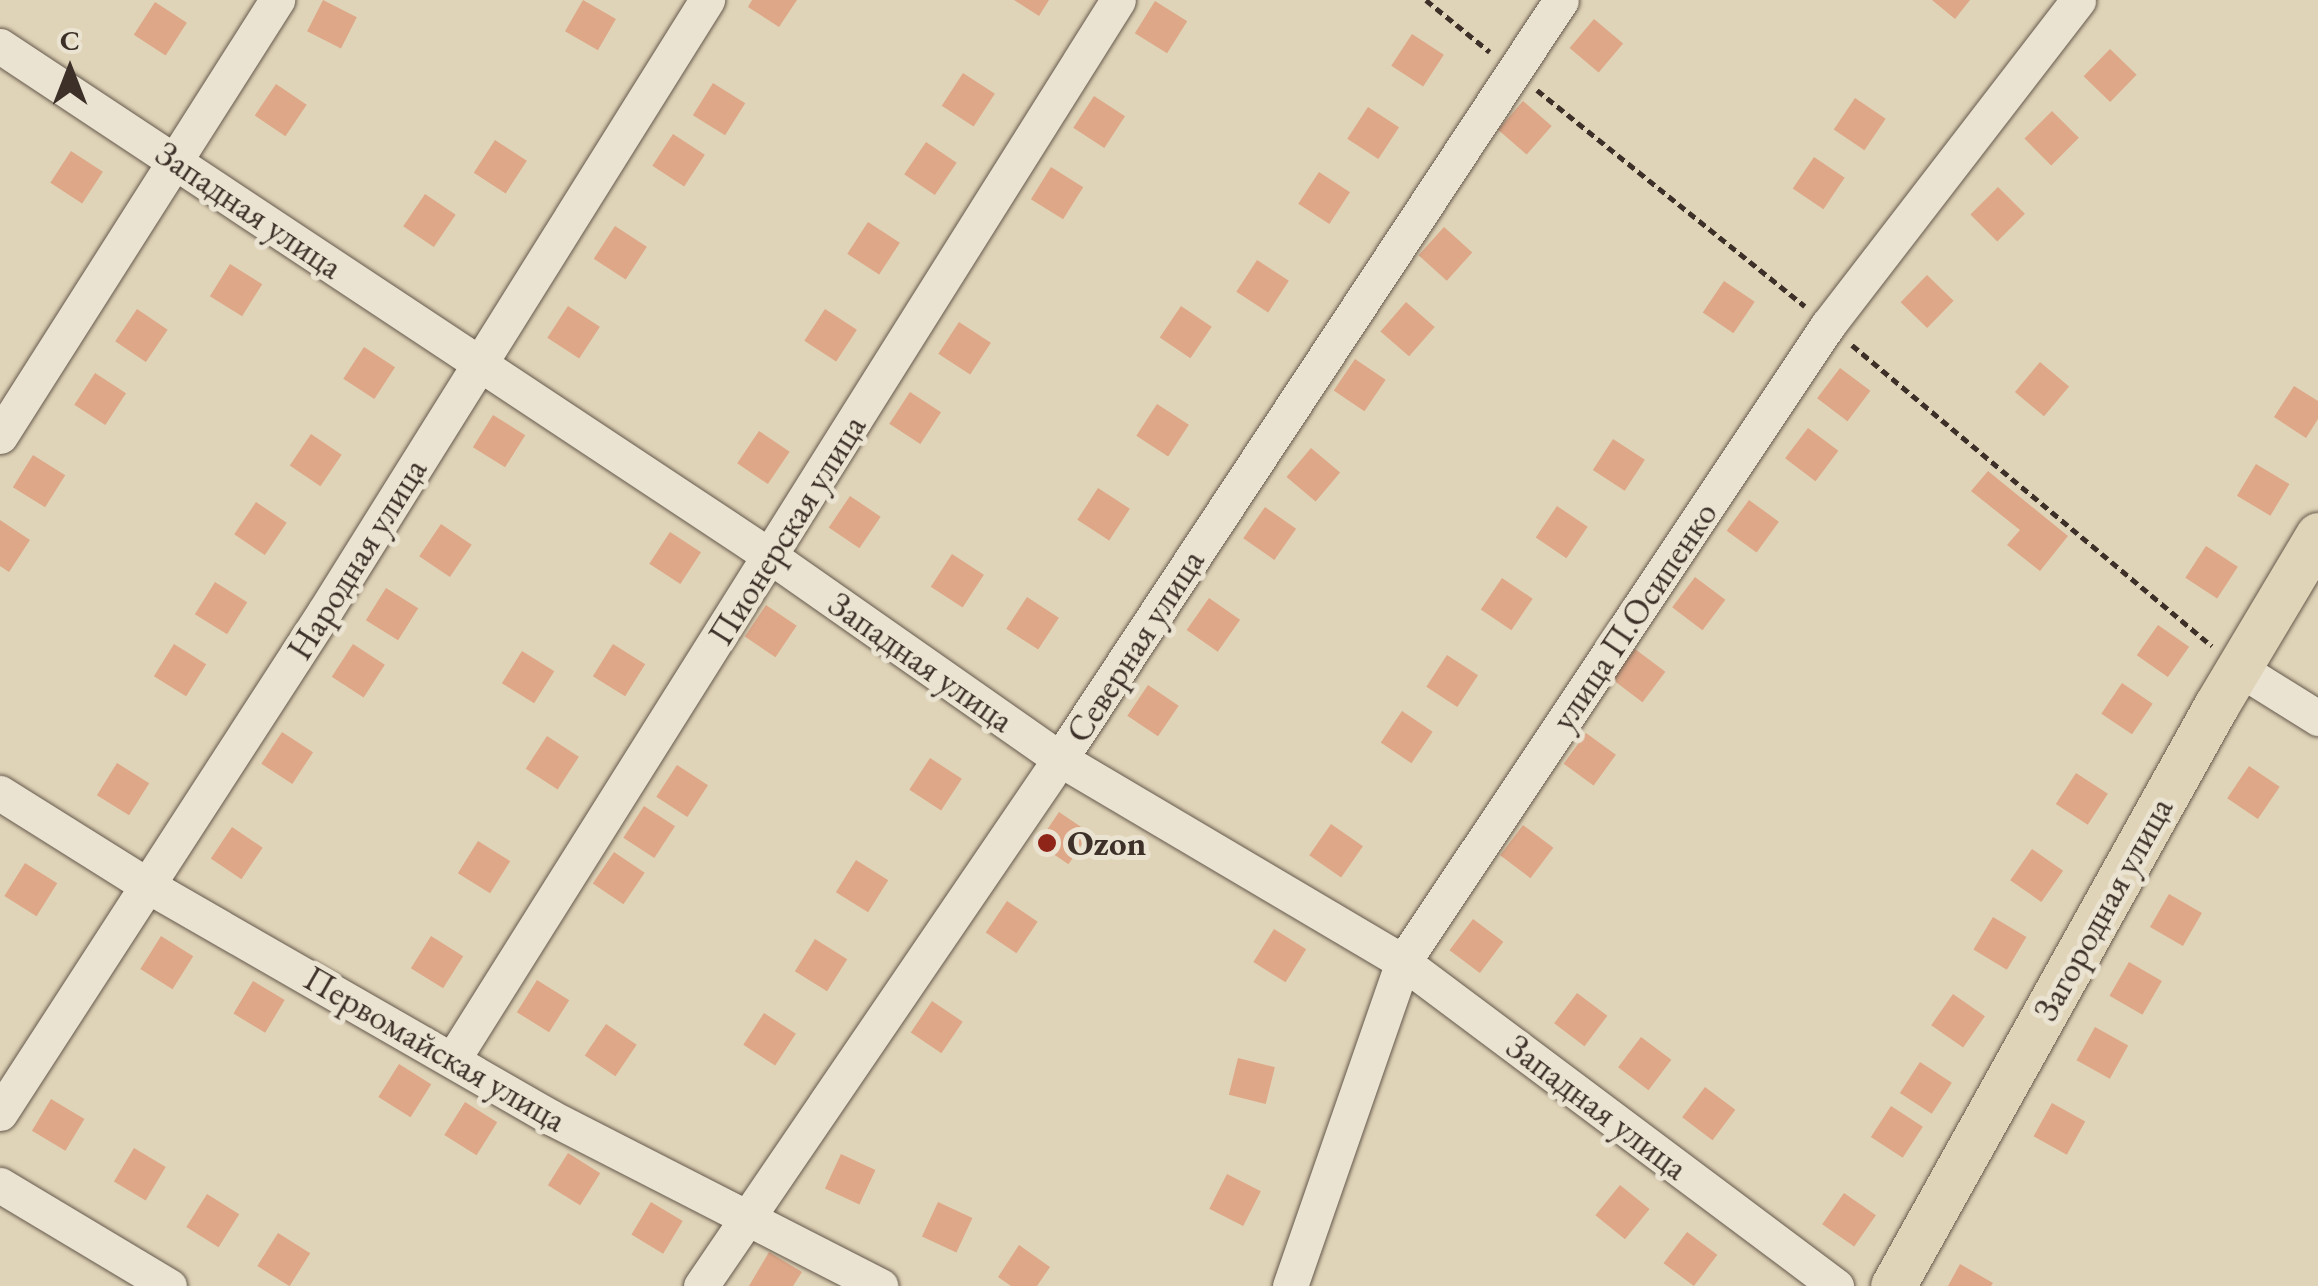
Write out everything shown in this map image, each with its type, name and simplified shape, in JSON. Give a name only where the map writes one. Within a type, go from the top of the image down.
[{"type":"main road","name":"Загородная улица","points":[[1893,1286],[2216,706],[2241,670],[2318,535]]},
{"type":"street","points":[[0,436],[173,158],[277,0]]},
{"type":"street","name":"Народная улица","points":[[0,1113],[325,611],[707,0]]},
{"type":"street","name":"Пионерская улица","points":[[453,1059],[1118,0]]},
{"type":"street","name":"Северная улица","points":[[701,1286],[1060,759],[1561,0]]},
{"type":"street","name":"улица П.Осипенко","points":[[1290,1286],[1403,962],[1828,325],[2078,0]]},
{"type":"street","name":"Западная улица","points":[[0,46],[770,556],[1060,759],[1403,962],[1836,1286]]},
{"type":"street","points":[[2241,670],[2318,718]]},
{"type":"street","name":"Первомайская улица","points":[[0,793],[146,884],[552,1118],[881,1286]]},
{"type":"street","points":[[0,1185],[169,1286]]},
{"type":"building","points":[[323,0],[357,17],[341,48],[307,31]]},
{"type":"building","points":[[583,0],[616,19],[598,50],[565,31]]},
{"type":"building","points":[[752,0],[797,0],[779,27],[748,7]]},
{"type":"building","points":[[1014,0],[1049,0],[1039,16]]},
{"type":"building","points":[[1932,0],[1970,0],[1955,19]]},
{"type":"building","points":[[1155,1],[1187,21],[1167,53],[1135,33]]},
{"type":"building","points":[[155,2],[187,23],[166,55],[134,35]]},
{"type":"building","points":[[1594,19],[1623,43],[1599,73],[1570,48]]},
{"type":"building","points":[[1412,34],[1444,55],[1423,87],[1391,66]]},
{"type":"building","points":[[2110,49],[2137,75],[2110,102],[2084,76]]},
{"type":"building","points":[[963,73],[995,94],[974,126],[942,106]]},
{"type":"building","points":[[713,83],[745,103],[725,135],[693,115]]},
{"type":"building","points":[[276,84],[307,105],[285,136],[255,116]]},
{"type":"building","points":[[1094,96],[1125,116],[1104,148],[1073,128]]},
{"type":"building","points":[[1855,98],[1886,119],[1864,150],[1834,130]]},
{"type":"building","points":[[1523,101],[1552,126],[1527,155],[1498,130]]},
{"type":"building","points":[[1368,107],[1399,127],[1378,159],[1347,139]]},
{"type":"building","points":[[2052,111],[2079,138],[2051,165],[2024,139]]},
{"type":"building","points":[[673,134],[705,155],[684,187],[652,166]]},
{"type":"building","points":[[495,140],[527,161],[506,193],[474,173]]},
{"type":"building","points":[[926,142],[957,163],[935,195],[904,174]]},
{"type":"building","points":[[71,151],[103,172],[82,204],[50,183]]},
{"type":"building","points":[[1814,157],[1845,178],[1823,209],[1793,189]]},
{"type":"building","points":[[1051,167],[1083,187],[1063,219],[1031,199]]},
{"type":"building","points":[[1319,172],[1350,192],[1329,224],[1298,204]]},
{"type":"building","points":[[1998,187],[2025,214],[1997,241],[1970,215]]},
{"type":"building","points":[[425,194],[456,215],[434,247],[403,226]]},
{"type":"building","points":[[868,222],[900,243],[879,275],[847,254]]},
{"type":"building","points":[[615,226],[647,247],[626,279],[594,259]]},
{"type":"building","points":[[1444,227],[1472,252],[1447,281],[1419,255]]},
{"type":"building","points":[[1257,260],[1289,281],[1268,313],[1236,292]]},
{"type":"building","points":[[230,264],[262,284],[242,316],[210,296]]},
{"type":"building","points":[[1927,275],[1954,301],[1927,328],[1901,302]]},
{"type":"building","points":[[1724,281],[1755,302],[1733,333],[1703,313]]},
{"type":"building","points":[[1406,302],[1435,327],[1409,356],[1380,331]]},
{"type":"building","points":[[568,306],[600,327],[579,359],[547,338]]},
{"type":"building","points":[[1181,306],[1212,327],[1190,358],[1160,338]]},
{"type":"building","points":[[137,309],[168,330],[146,362],[115,341]]},
{"type":"building","points":[[825,309],[857,330],[836,362],[804,341]]},
{"type":"building","points":[[959,322],[991,343],[970,375],[938,354]]},
{"type":"building","points":[[364,347],[395,367],[374,399],[343,379]]},
{"type":"building","points":[[1355,359],[1386,380],[1364,411],[1334,391]]},
{"type":"building","points":[[2040,362],[2069,386],[2044,416],[2015,392]]},
{"type":"building","points":[[1840,368],[1870,391],[1847,421],[1817,398]]},
{"type":"building","points":[[95,373],[126,393],[105,425],[74,405]]},
{"type":"building","points":[[2294,386],[2318,401],[2318,419],[2306,438],[2274,417]]},
{"type":"building","points":[[910,392],[941,412],[920,444],[889,424]]},
{"type":"building","points":[[1157,404],[1189,425],[1168,457],[1136,436]]},
{"type":"building","points":[[493,415],[525,435],[505,467],[473,447]]},
{"type":"building","points":[[1808,428],[1838,451],[1815,481],[1785,458]]},
{"type":"building","points":[[759,431],[790,452],[768,484],[737,463]]},
{"type":"building","points":[[311,434],[342,455],[320,486],[290,466]]},
{"type":"building","points":[[1613,439],[1645,460],[1625,491],[1593,470]]},
{"type":"building","points":[[1311,448],[1340,472],[1316,502],[1287,477]]},
{"type":"building","points":[[33,455],[65,475],[45,507],[13,487]]},
{"type":"building","points":[[2256,464],[2289,484],[2270,516],[2237,496]]},
{"type":"building","points":[[1988,471],[2068,536],[2040,571],[2007,545],[2020,530],[1971,491]]},
{"type":"building","points":[[1098,488],[1130,509],[1109,541],[1077,520]]},
{"type":"building","points":[[850,496],[881,517],[859,548],[829,528]]},
{"type":"building","points":[[1749,500],[1779,522],[1757,552],[1727,531]]},
{"type":"building","points":[[256,502],[287,523],[265,555],[234,534]]},
{"type":"building","points":[[1557,506],[1588,527],[1566,558],[1536,538]]},
{"type":"building","points":[[1265,507],[1296,529],[1274,560],[1243,538]]},
{"type":"building","points":[[0,520],[30,540],[9,572],[0,566]]},
{"type":"building","points":[[441,524],[472,545],[450,577],[419,556]]},
{"type":"building","points":[[670,532],[701,552],[680,584],[649,564]]},
{"type":"building","points":[[2206,546],[2238,567],[2217,599],[2185,578]]},
{"type":"building","points":[[952,554],[984,575],[963,607],[931,587]]},
{"type":"building","points":[[1695,577],[1725,600],[1702,630],[1672,607]]},
{"type":"building","points":[[1502,578],[1533,599],[1511,630],[1481,610]]},
{"type":"building","points":[[215,582],[247,602],[227,634],[195,614]]},
{"type":"building","points":[[386,588],[418,608],[398,640],[366,620]]},
{"type":"building","points":[[1027,597],[1059,618],[1038,650],[1006,629]]},
{"type":"building","points":[[1209,598],[1240,620],[1218,652],[1187,630]]},
{"type":"building","points":[[766,605],[797,626],[775,657],[745,637]]},
{"type":"building","points":[[2158,625],[2189,647],[2168,677],[2137,655]]},
{"type":"building","points":[[174,644],[206,664],[186,696],[154,676]]},
{"type":"building","points":[[353,644],[385,665],[364,697],[332,677]]},
{"type":"building","points":[[613,644],[645,664],[625,696],[593,676]]},
{"type":"building","points":[[1635,649],[1665,672],[1642,702],[1612,679]]},
{"type":"building","points":[[522,651],[554,671],[534,703],[502,683]]},
{"type":"building","points":[[1447,655],[1478,675],[1457,707],[1426,687]]},
{"type":"building","points":[[2122,683],[2153,704],[2132,734],[2101,714]]},
{"type":"building","points":[[1148,685],[1179,706],[1158,736],[1127,716]]},
{"type":"building","points":[[1402,711],[1433,732],[1411,763],[1381,743]]},
{"type":"building","points":[[282,732],[313,752],[292,784],[261,764]]},
{"type":"building","points":[[1586,733],[1616,755],[1594,785],[1564,764]]},
{"type":"building","points":[[547,736],[579,757],[558,789],[526,769]]},
{"type":"building","points":[[930,758],[962,779],[941,811],[909,790]]},
{"type":"building","points":[[117,763],[149,783],[129,815],[97,795]]},
{"type":"building","points":[[677,765],[708,785],[687,817],[656,797]]},
{"type":"building","points":[[2249,766],[2280,787],[2258,819],[2227,798]]},
{"type":"building","points":[[2076,773],[2108,794],[2088,825],[2056,804]]},
{"type":"building","points":[[644,806],[675,826],[654,858],[623,838]]},
{"type":"building","points":[[1059,812],[1090,833],[1068,864],[1038,844]]},
{"type":"building","points":[[1331,824],[1363,846],[1341,877],[1309,855]]},
{"type":"building","points":[[1523,825],[1553,848],[1530,878],[1500,855]]},
{"type":"building","points":[[232,827],[263,848],[241,879],[211,859]]},
{"type":"building","points":[[478,841],[510,861],[490,893],[458,873]]},
{"type":"building","points":[[2032,849],[2063,871],[2041,902],[2010,880]]},
{"type":"building","points":[[614,852],[645,873],[623,904],[593,884]]},
{"type":"building","points":[[856,860],[888,880],[868,912],[836,892]]},
{"type":"building","points":[[25,863],[57,883],[37,916],[4,896]]},
{"type":"building","points":[[2169,894],[2202,913],[2183,946],[2150,927]]},
{"type":"building","points":[[1007,901],[1038,922],[1016,953],[986,933]]},
{"type":"building","points":[[1993,917],[2026,937],[2007,970],[1973,950]]},
{"type":"building","points":[[1473,919],[1503,942],[1480,973],[1450,950]]},
{"type":"building","points":[[1274,929],[1306,949],[1286,982],[1253,962]]},
{"type":"building","points":[[161,936],[193,956],[173,989],[140,969]]},
{"type":"building","points":[[431,936],[463,956],[443,988],[411,968]]},
{"type":"building","points":[[815,939],[847,959],[827,991],[795,971]]},
{"type":"building","points":[[2129,962],[2162,981],[2142,1015],[2110,996]]},
{"type":"building","points":[[537,980],[569,1000],[549,1032],[517,1012]]},
{"type":"building","points":[[253,981],[285,1000],[265,1033],[233,1014]]},
{"type":"building","points":[[1577,993],[1607,1016],[1584,1046],[1554,1023]]},
{"type":"building","points":[[1953,994],[1985,1016],[1963,1047],[1931,1025]]},
{"type":"building","points":[[932,1001],[963,1022],[941,1053],[911,1033]]},
{"type":"building","points":[[764,1013],[796,1034],[775,1066],[743,1045]]},
{"type":"building","points":[[606,1024],[637,1045],[615,1076],[585,1056]]},
{"type":"building","points":[[2095,1027],[2128,1045],[2110,1079],[2077,1060]]},
{"type":"building","points":[[1641,1037],[1671,1060],[1648,1090],[1618,1067]]},
{"type":"building","points":[[1238,1058],[1275,1067],[1266,1104],[1229,1095]]},
{"type":"building","points":[[1920,1062],[1952,1083],[1932,1114],[1900,1093]]},
{"type":"building","points":[[399,1064],[431,1084],[411,1117],[378,1097]]},
{"type":"building","points":[[1705,1087],[1735,1110],[1712,1140],[1682,1117]]},
{"type":"building","points":[[51,1099],[84,1119],[65,1151],[32,1131]]},
{"type":"building","points":[[465,1102],[497,1122],[477,1155],[444,1135]]},
{"type":"building","points":[[2052,1103],[2085,1121],[2067,1155],[2034,1136]]},
{"type":"building","points":[[1891,1106],[1923,1127],[1903,1158],[1871,1137]]},
{"type":"building","points":[[134,1148],[166,1167],[146,1200],[114,1181]]},
{"type":"building","points":[[568,1153],[600,1173],[580,1205],[548,1185]]},
{"type":"building","points":[[841,1154],[875,1170],[859,1204],[825,1188]]},
{"type":"building","points":[[1227,1174],[1261,1191],[1243,1226],[1209,1209]]},
{"type":"building","points":[[1620,1185],[1650,1209],[1625,1239],[1595,1215]]},
{"type":"building","points":[[1844,1193],[1876,1215],[1854,1246],[1822,1224]]},
{"type":"building","points":[[207,1194],[239,1214],[219,1247],[186,1227]]},
{"type":"building","points":[[651,1202],[683,1221],[663,1254],[631,1235]]},
{"type":"building","points":[[938,1202],[972,1218],[956,1252],[922,1236]]},
{"type":"building","points":[[1687,1232],[1717,1255],[1694,1286],[1664,1263]]},
{"type":"building","points":[[278,1233],[310,1253],[290,1286],[257,1266]]},
{"type":"building","points":[[1019,1245],[1050,1267],[1037,1286],[1011,1286],[998,1277]]},
{"type":"building","points":[[769,1252],[802,1272],[793,1286],[749,1286]]},
{"type":"building","points":[[1960,1264],[1993,1283],[1948,1286]]},
{"type":"place","name":"Ozon","points":[[1047,843]]}]
